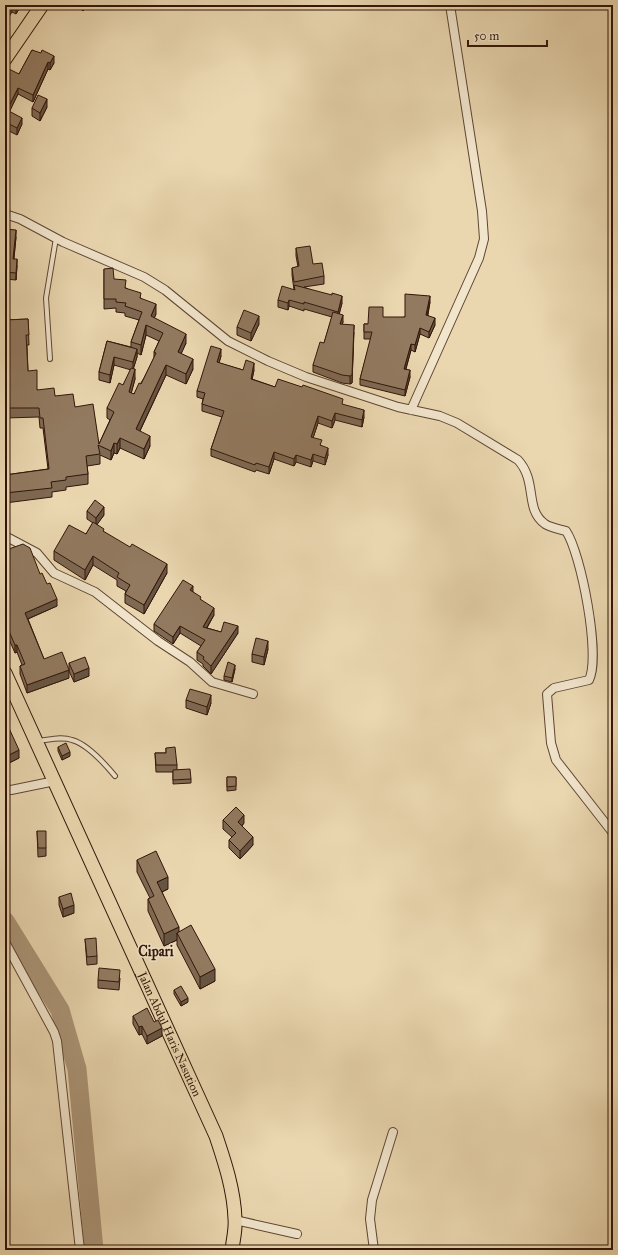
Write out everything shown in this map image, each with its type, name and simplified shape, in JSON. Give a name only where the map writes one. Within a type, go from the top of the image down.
[{"type":"main road","points":[[5,59],[42,5]]},
{"type":"main road","name":"Jalan Abdul Haris Nasution","points":[[5,673],[55,781],[132,956],[216,1136],[226,1165],[233,1195],[235,1220],[232,1250]]},
{"type":"street","points":[[411,410],[476,268],[484,239],[482,211],[450,5]]},
{"type":"street","points":[[5,214],[20,219],[56,238],[144,277],[165,290],[228,340],[268,361],[314,379],[398,407],[440,416],[457,423],[518,460],[526,468],[530,481],[532,501],[536,513],[546,525],[566,531],[570,537],[583,578],[593,653],[592,668],[589,680],[554,688],[547,694],[550,743],[556,760],[613,833]]},
{"type":"street","points":[[5,536],[37,553],[54,573],[95,592],[158,641],[190,662],[212,682],[253,694]]},
{"type":"street","points":[[11,790],[55,781]]},
{"type":"street","points":[[5,942],[54,1032],[57,1042],[80,1250]]},
{"type":"street","points":[[374,1250],[371,1231],[372,1200],[393,1132]]},
{"type":"street","points":[[235,1220],[297,1234]]},
{"type":"lane","points":[[50,359],[46,298],[56,238]]},
{"type":"lane","points":[[37,741],[61,738],[72,740],[104,762],[115,776]]},
{"type":"building","points":[[5,5],[11,5],[5,16]]},
{"type":"building","points":[[32,50],[41,53],[42,50],[54,56],[50,63],[48,62],[33,95],[18,88],[7,110],[22,118],[17,128],[5,122],[5,72],[7,68],[19,74]]},
{"type":"building","points":[[38,95],[47,99],[40,113],[32,108]]},
{"type":"building","points":[[5,229],[16,230],[13,259],[17,259],[16,273],[5,272]]},
{"type":"building","points":[[310,246],[313,264],[322,263],[324,276],[294,282],[292,268],[299,266],[296,248]]},
{"type":"building","points":[[113,268],[114,279],[126,280],[125,288],[141,293],[140,298],[156,304],[151,316],[186,334],[178,352],[193,359],[186,374],[166,365],[136,429],[150,436],[144,449],[120,438],[117,444],[114,443],[111,451],[98,445],[100,454],[86,456],[88,474],[66,477],[66,480],[51,482],[52,488],[5,493],[5,475],[49,469],[43,418],[40,418],[39,408],[5,408],[5,320],[28,319],[29,335],[26,335],[28,371],[37,370],[37,390],[54,388],[55,396],[73,394],[75,407],[93,404],[99,444],[114,412],[107,408],[119,383],[123,385],[131,368],[135,369],[129,392],[134,394],[139,383],[141,384],[156,353],[154,352],[163,333],[146,325],[141,345],[131,342],[142,312],[125,306],[126,303],[116,302],[116,299],[104,299],[104,269]]},
{"type":"building","points":[[294,285],[332,295],[332,293],[342,296],[338,312],[304,302],[304,304],[289,300],[288,303],[278,300],[282,286],[295,290]]},
{"type":"building","points":[[405,294],[430,296],[426,315],[435,318],[429,332],[420,328],[415,345],[411,344],[404,369],[410,370],[405,390],[360,379],[372,332],[364,332],[364,324],[368,324],[369,307],[383,307],[383,317],[405,317]]},
{"type":"building","points":[[244,310],[259,316],[251,333],[237,327]]},
{"type":"building","points":[[333,312],[343,315],[340,324],[354,325],[352,375],[350,376],[342,375],[313,365],[320,342],[324,343]]},
{"type":"building","points":[[107,341],[137,349],[133,362],[114,357],[110,375],[99,372]]},
{"type":"building","points":[[211,346],[221,349],[217,362],[243,370],[246,360],[254,363],[251,379],[275,387],[278,379],[302,387],[303,385],[343,399],[342,404],[364,410],[362,420],[335,413],[332,421],[318,416],[311,437],[322,440],[320,445],[328,448],[325,458],[313,454],[311,460],[296,455],[294,459],[274,452],[269,467],[256,463],[255,465],[211,449],[224,411],[202,404],[205,393],[197,391]]},
{"type":"building","points":[[95,500],[104,507],[96,518],[87,511]]},
{"type":"building","points":[[93,522],[104,529],[103,531],[130,547],[132,544],[167,564],[144,605],[125,594],[130,585],[117,577],[119,573],[93,556],[85,570],[54,551],[69,525],[86,534]]},
{"type":"building","points":[[23,544],[30,548],[40,574],[42,573],[47,584],[50,583],[57,599],[25,613],[44,659],[62,652],[69,670],[27,685],[20,666],[25,664],[8,629],[5,630],[5,549],[6,550]]},
{"type":"building","points":[[183,580],[193,586],[190,590],[214,608],[203,627],[221,632],[224,622],[238,626],[211,666],[203,659],[204,657],[197,652],[205,640],[180,626],[173,637],[154,624]]},
{"type":"building","points":[[256,638],[268,641],[264,657],[252,654]]},
{"type":"building","points":[[85,657],[89,668],[74,674],[69,663]]},
{"type":"building","points":[[228,662],[235,665],[232,678],[224,676]]},
{"type":"building","points":[[190,689],[211,695],[207,707],[186,700]]},
{"type":"building","points":[[8,726],[19,750],[7,756],[5,752],[5,727]]},
{"type":"building","points":[[66,743],[70,752],[62,756],[58,747]]},
{"type":"building","points":[[175,747],[177,765],[156,765],[155,753],[166,753],[166,748]]},
{"type":"building","points":[[190,769],[191,779],[173,780],[173,770]]},
{"type":"building","points":[[227,777],[236,777],[236,786],[227,787]]},
{"type":"building","points":[[236,807],[244,815],[238,822],[253,837],[240,851],[229,840],[236,833],[223,820]]},
{"type":"building","points":[[37,831],[46,831],[46,848],[38,848]]},
{"type":"building","points":[[156,851],[168,877],[157,882],[179,927],[164,934],[148,899],[154,896],[137,860]]},
{"type":"building","points":[[71,893],[74,905],[63,909],[59,897]]},
{"type":"building","points":[[191,925],[215,969],[200,977],[177,933]]},
{"type":"building","points":[[96,938],[97,956],[87,957],[85,939]]},
{"type":"building","points":[[99,968],[120,970],[119,982],[98,980]]},
{"type":"building","points":[[181,986],[188,998],[181,1002],[174,990]]},
{"type":"building","points":[[147,1008],[154,1022],[158,1020],[162,1028],[147,1036],[142,1026],[139,1027],[133,1016]]},
{"type":"waterway","points":[[5,921],[60,1010],[77,1069],[94,1250]]},
{"type":"district","name":"Cipari","points":[[156,951]]}]
